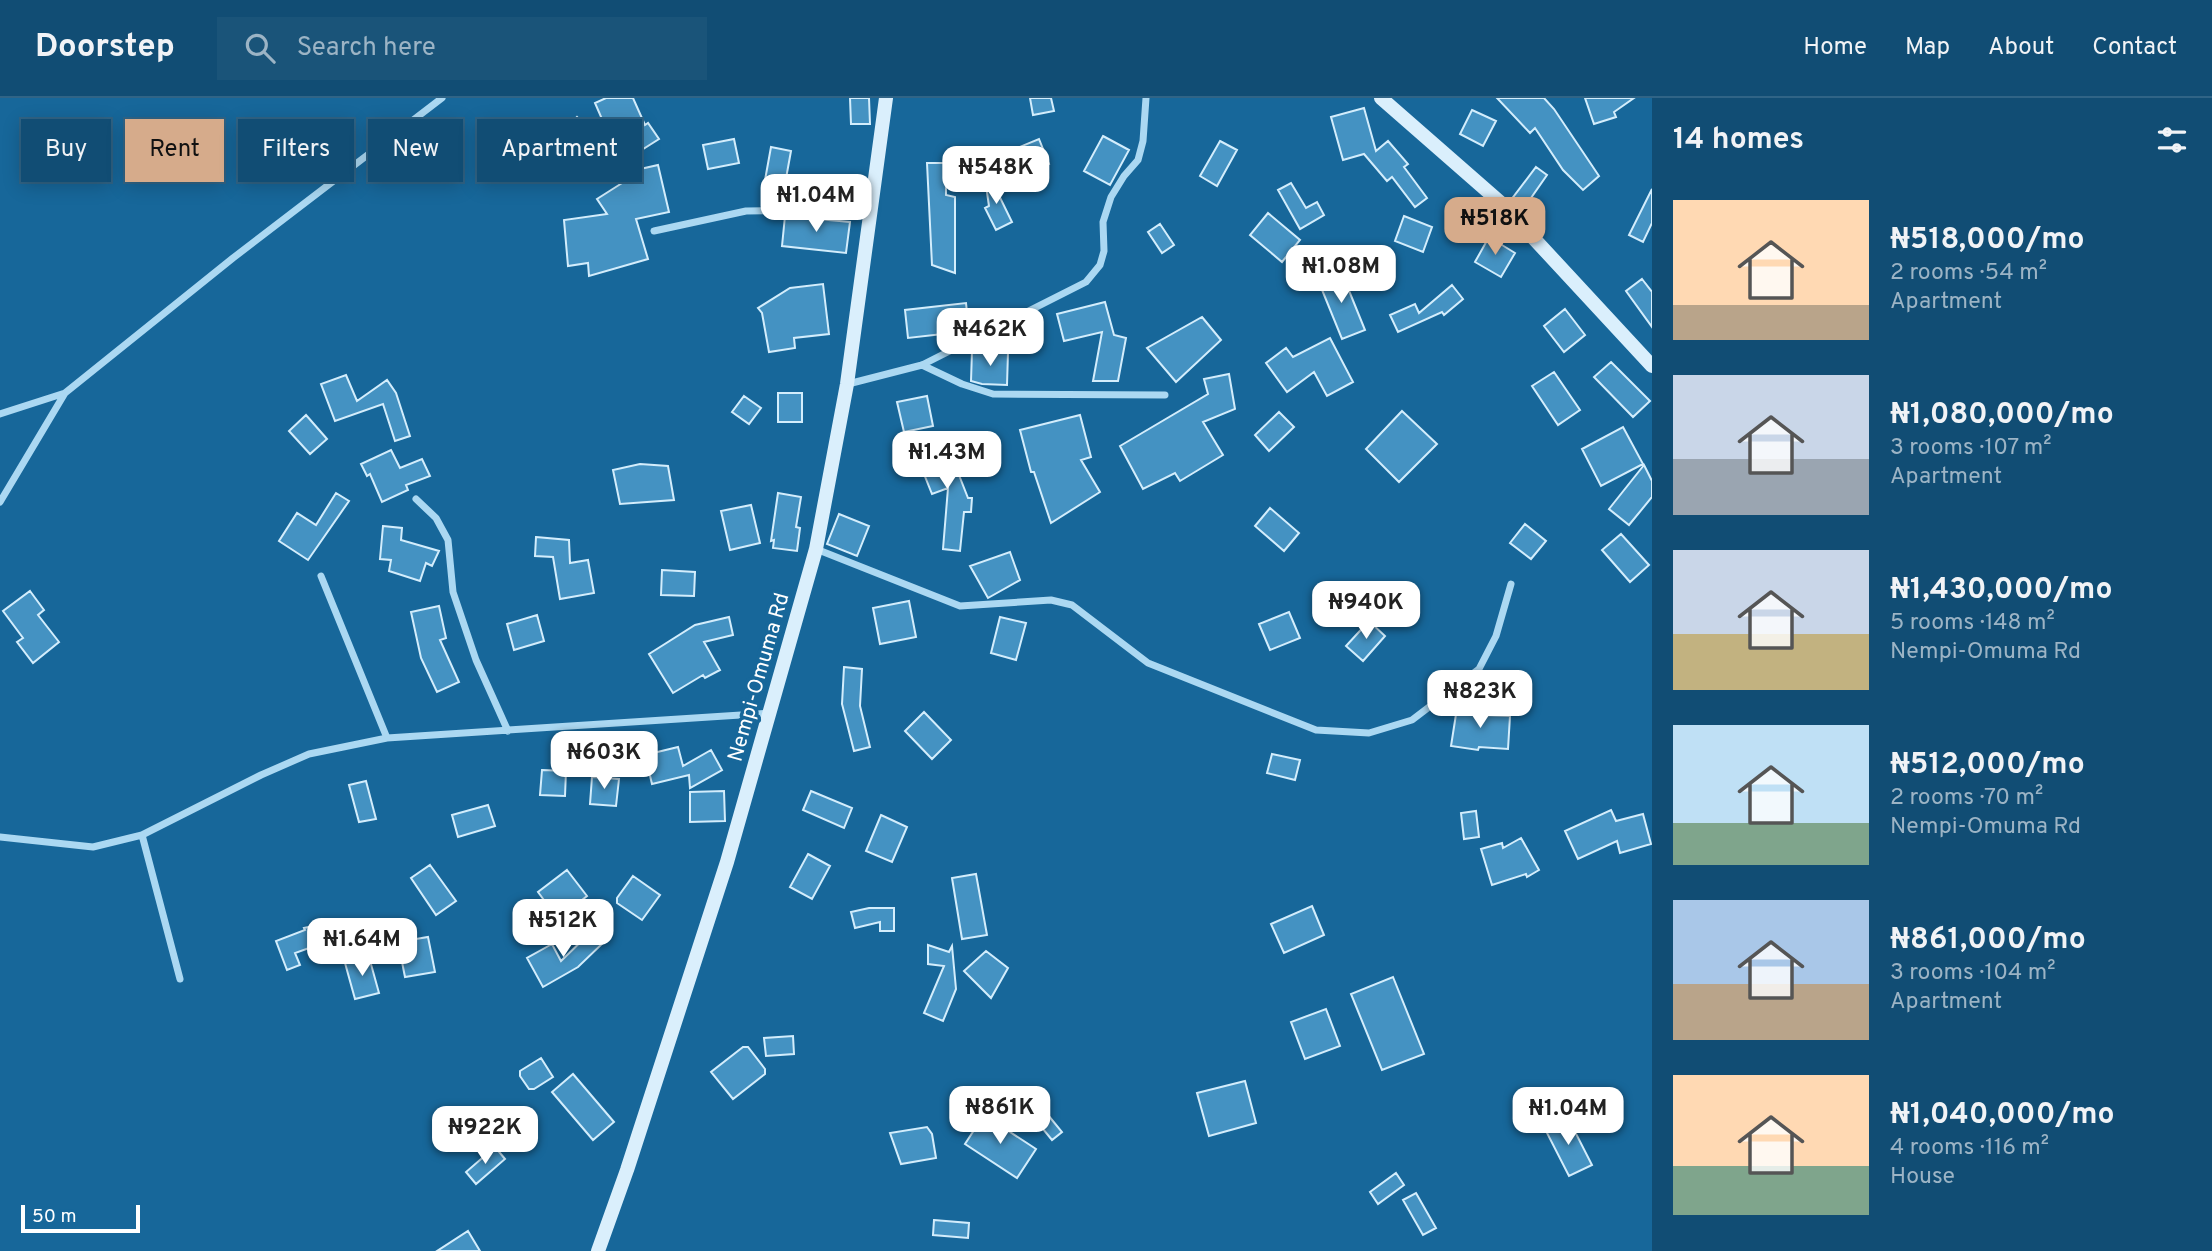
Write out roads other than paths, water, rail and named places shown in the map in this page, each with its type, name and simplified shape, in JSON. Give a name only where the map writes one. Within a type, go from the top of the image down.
[{"type":"street","points":[[0,502],[65,393],[233,257],[442,98]]},
{"type":"street","name":"Nempi-Omuma Rd","points":[[598,1251],[727,862],[816,549],[847,384],[886,98]]},
{"type":"street","points":[[847,384],[922,365],[1086,282],[1100,265],[1104,251],[1103,222],[1111,197],[1138,160],[1143,141],[1146,98]]},
{"type":"street","points":[[1381,98],[1501,203],[1652,366]]},
{"type":"street","points":[[654,231],[746,211],[872,209]]},
{"type":"street","points":[[922,365],[962,384],[993,394],[1165,395]]},
{"type":"street","points":[[0,414],[65,393]]},
{"type":"street","points":[[416,499],[436,518],[448,540],[453,592],[476,660],[508,731]]},
{"type":"street","points":[[816,549],[960,606],[1051,600],[1072,605],[1148,663],[1316,730],[1369,733],[1412,720],[1479,669],[1496,635],[1511,584]]},
{"type":"street","points":[[321,576],[387,738]]},
{"type":"street","points":[[0,837],[93,847],[142,835],[309,754],[387,738],[770,713]]},
{"type":"street","points":[[142,835],[180,979]]}]
